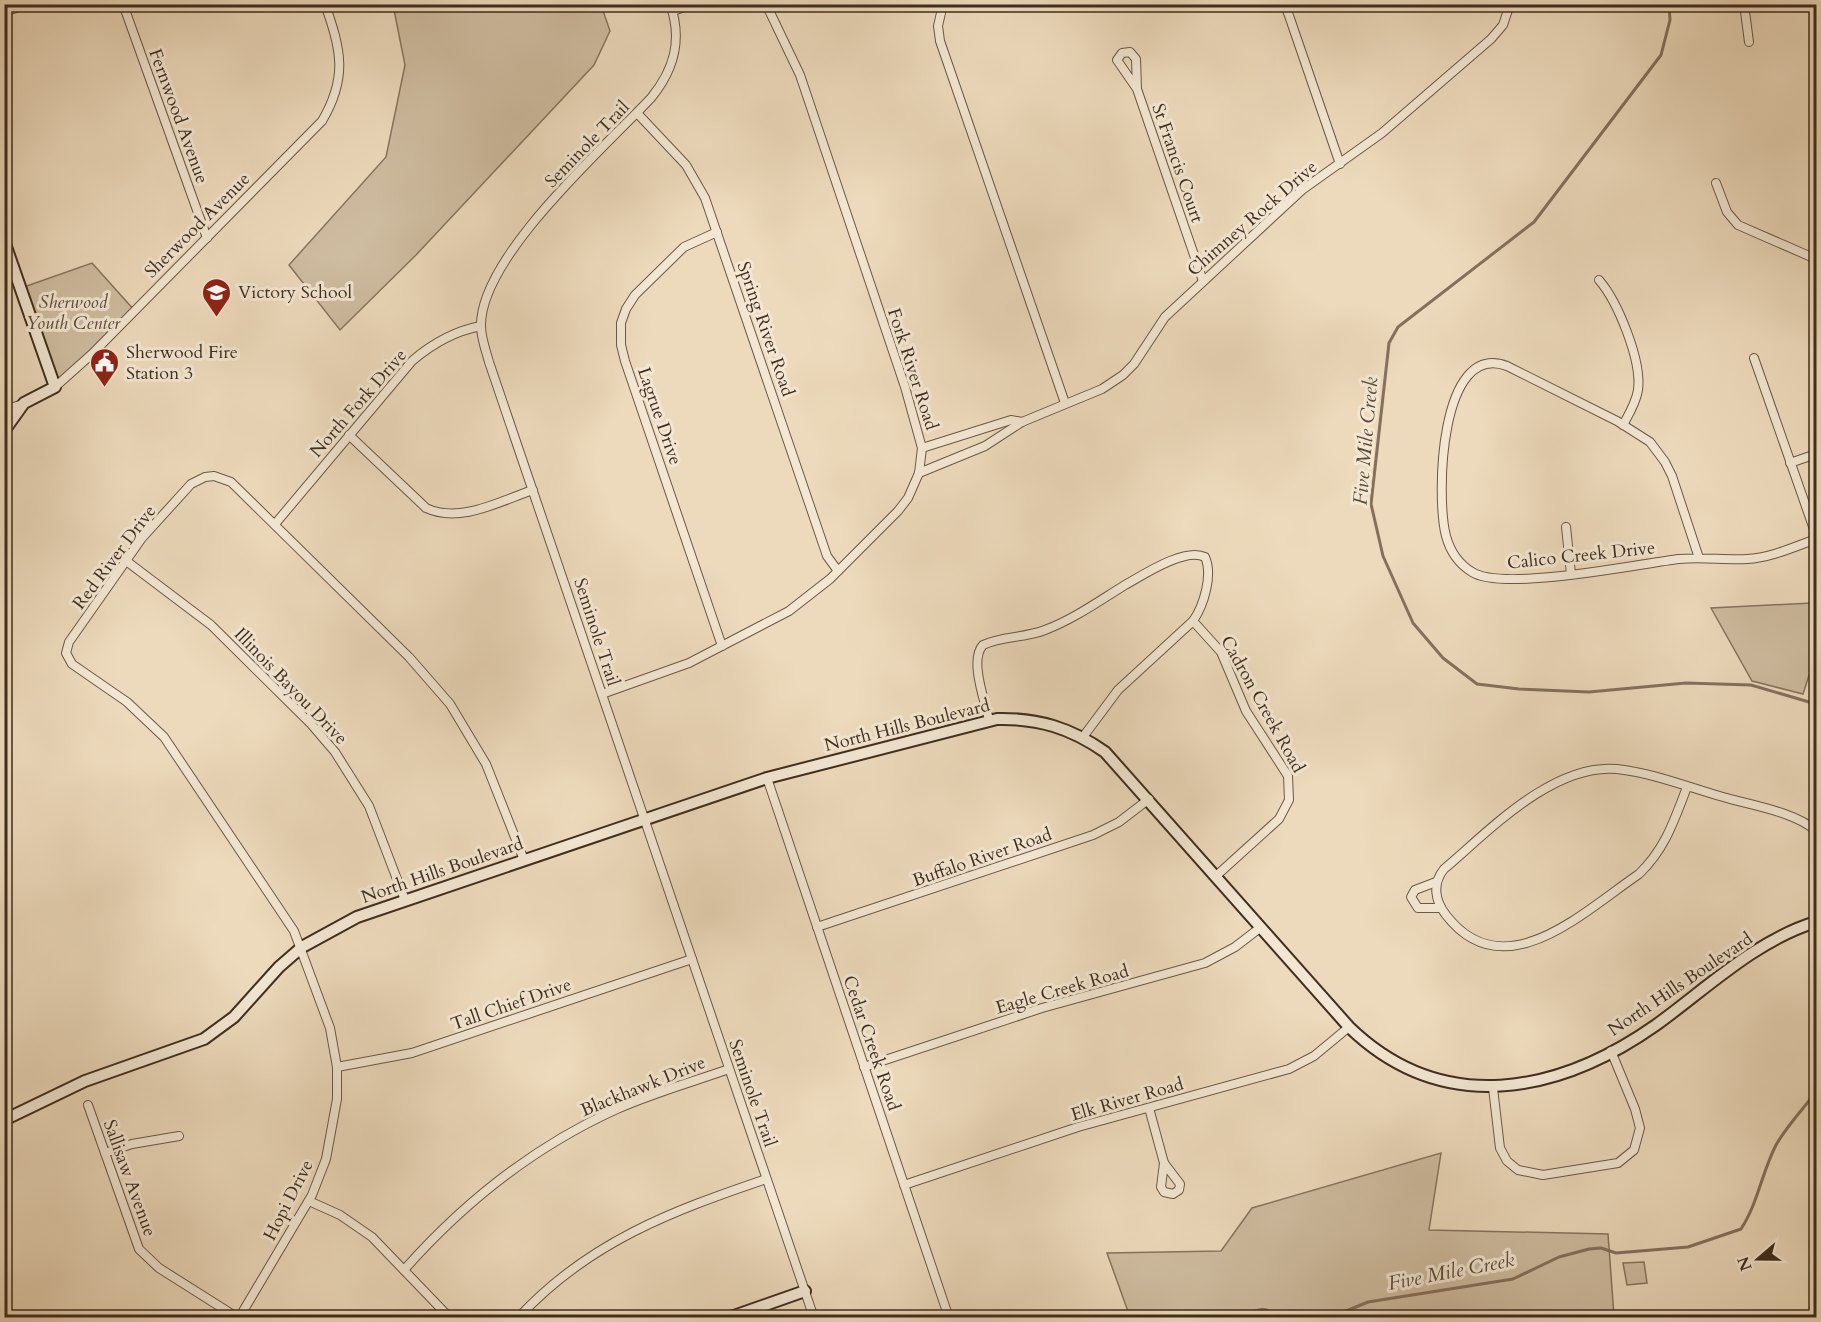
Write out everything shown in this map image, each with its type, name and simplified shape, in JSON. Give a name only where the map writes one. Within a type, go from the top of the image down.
[{"type":"street","points":[[4,12],[28,4]]},
{"type":"street","name":"Fernwood Avenue","points":[[123,4],[207,238]]},
{"type":"street","name":"Sherwood Avenue","points":[[4,431],[24,403],[55,387],[92,354],[313,132],[330,108],[338,84],[341,58],[325,4]]},
{"type":"street","points":[[671,8],[693,4]]},
{"type":"street","name":"Fork River Road","points":[[602,694],[659,676],[789,611],[818,590],[898,510],[914,488],[920,473],[922,448],[905,387],[800,75],[766,4]]},
{"type":"street","points":[[943,4],[938,26],[940,41],[1065,403]]},
{"type":"street","points":[[1285,4],[1340,164]]},
{"type":"street","name":"Chimney Rock Drive","points":[[920,473],[985,446],[1022,422],[1102,388],[1123,375],[1134,364],[1165,317],[1302,190],[1382,133],[1491,39],[1503,25],[1510,4]]},
{"type":"street","points":[[1744,4],[1749,42]]},
{"type":"street","name":"Seminole Trail","points":[[671,8],[677,39],[673,62],[660,87],[519,237],[494,280],[481,326],[489,362],[814,1317]]},
{"type":"street","name":"St Francis Court","points":[[1137,89],[1203,281]]},
{"type":"street","name":"Spring River Road","points":[[637,113],[687,165],[705,198],[827,556],[838,571]]},
{"type":"street","points":[[1716,183],[1727,212],[1738,225],[1816,258]]},
{"type":"street","name":"Lagrue Drive","points":[[717,232],[690,243],[643,286],[626,309],[620,334],[625,361],[723,646]]},
{"type":"street","points":[[4,241],[55,387]]},
{"type":"street","points":[[1599,280],[1615,302],[1638,371],[1638,392],[1623,425]]},
{"type":"street","name":"North Fork Drive","points":[[275,524],[416,357],[445,338],[481,326]]},
{"type":"street","points":[[1754,358],[1816,537]]},
{"type":"street","name":"Calico Creek Drive","points":[[1699,558],[1665,462],[1650,442],[1623,425],[1498,363],[1483,365],[1469,372],[1455,400],[1443,452],[1442,506],[1446,537],[1457,558],[1473,574],[1485,578],[1510,579],[1699,558],[1747,559],[1767,556],[1816,537]]},
{"type":"street","points":[[4,410],[24,403]]},
{"type":"street","name":"Chimney Rock Drive","points":[[922,448],[1011,420],[1022,422]]},
{"type":"street","points":[[349,435],[418,501],[440,513],[460,514],[533,490]]},
{"type":"street","points":[[1790,463],[1816,454]]},
{"type":"street","name":"Red River Drive","points":[[302,947],[164,737],[127,702],[79,671],[68,659],[66,648],[69,642],[125,560],[191,484],[205,477],[223,478],[231,482],[409,657],[450,704],[486,764],[524,860]]},
{"type":"street","points":[[1566,526],[1570,574]]},
{"type":"street","points":[[989,720],[976,665],[977,654],[983,645],[1033,634],[1067,621],[1138,578],[1174,560],[1195,554],[1206,559],[1204,601],[1193,621],[1111,697],[1083,736]]},
{"type":"street","name":"Illinois Bayou Drive","points":[[125,560],[210,625],[311,724],[335,752],[373,814],[405,900]]},
{"type":"street","name":"Cadron Creek Road","points":[[1193,621],[1221,652],[1246,711],[1284,768],[1290,784],[1289,800],[1280,819],[1216,876]]},
{"type":"street","name":"North Hills Boulevard","points":[[4,1120],[85,1082],[204,1039],[234,1017],[279,967],[302,947],[357,917],[767,778],[989,720],[1029,719],[1083,736],[1113,758],[1349,1027],[1383,1056],[1405,1069],[1447,1083],[1493,1088],[1550,1077],[1611,1051],[1654,1026],[1766,946],[1816,922]]},
{"type":"street","points":[[1687,787],[1669,836],[1653,861],[1639,874],[1541,939],[1509,948],[1482,944],[1460,931],[1441,908],[1436,893],[1436,882],[1444,869],[1547,786],[1570,775],[1594,770],[1616,769],[1687,787],[1794,818],[1816,831]]},
{"type":"street","name":"Cedar Creek Road","points":[[767,778],[949,1317]]},
{"type":"street","name":"Buffalo River Road","points":[[817,927],[1093,835],[1119,822],[1149,799]]},
{"type":"street","points":[[1436,882],[1416,890],[1411,897],[1418,908],[1441,908]]},
{"type":"street","name":"Eagle Creek Road","points":[[864,1068],[1042,1008],[1205,963],[1235,948],[1261,927]]},
{"type":"street","name":"Hopi Drive","points":[[238,1317],[309,1201],[326,1159],[332,1134],[337,1099],[337,1067],[330,1028],[302,947]]},
{"type":"street","name":"Tall Chief Drive","points":[[337,1067],[412,1053],[692,959]]},
{"type":"street","name":"Elk River Road","points":[[904,1185],[1078,1127],[1289,1069],[1314,1056],[1349,1027]]},
{"type":"street","points":[[1493,1088],[1500,1148],[1507,1161],[1518,1170],[1543,1175],[1618,1163],[1634,1150],[1640,1128],[1635,1109],[1611,1051]]},
{"type":"street","name":"Blackhawk Drive","points":[[404,1270],[465,1206],[540,1149],[619,1108],[729,1069]]},
{"type":"street","name":"Sallisaw Avenue","points":[[88,1105],[132,1235],[147,1259],[238,1317]]},
{"type":"street","points":[[1149,1108],[1164,1162]]},
{"type":"street","points":[[105,1153],[132,1144],[179,1136]]},
{"type":"street","points":[[518,1317],[565,1275],[619,1238],[670,1213],[766,1179]]},
{"type":"street","points":[[309,1201],[356,1225],[384,1248],[450,1317]]},
{"type":"street","points":[[728,1317],[805,1291]]},
{"type":"green space","points":[[393,5],[601,5],[610,31],[594,65],[416,255],[340,330],[289,265],[386,157],[405,65]]},
{"type":"green space","name":"Sherwood Youth Center","points":[[92,263],[135,311],[55,387],[21,288]]},
{"type":"green space","points":[[1816,604],[1816,668],[1811,669],[1803,694],[1752,681],[1711,608]]},
{"type":"green space","points":[[1441,1153],[1429,1230],[1608,1234],[1614,1316],[1533,1312],[1475,1318],[1130,1317],[1107,1253],[1221,1251],[1252,1208]]},
{"type":"green space","points":[[1644,1262],[1647,1283],[1627,1285],[1623,1263]]},
{"type":"waterway","name":"Five Mile Creek","points":[[1669,4],[1670,20],[1661,55],[1534,222],[1398,327],[1389,343],[1371,504],[1383,556],[1413,623],[1443,658],[1477,684],[1519,689],[1589,692],[1686,683],[1751,685],[1809,702],[1816,709]]},
{"type":"waterway","name":"Five Mile Creek","points":[[1329,1318],[1368,1302],[1513,1279],[1559,1257],[1589,1249],[1601,1248],[1616,1253],[1688,1247],[1741,1229],[1752,1209],[1776,1145],[1816,1092]]},
{"type":"waterway","name":"Five Mile Creek","points":[[1245,1318],[1262,1309],[1270,1311],[1278,1318]]},
{"type":"place","name":"Victory School","points":[[217,318]]},
{"type":"place","name":"Sherwood Fire Station 3","points":[[105,388]]}]
